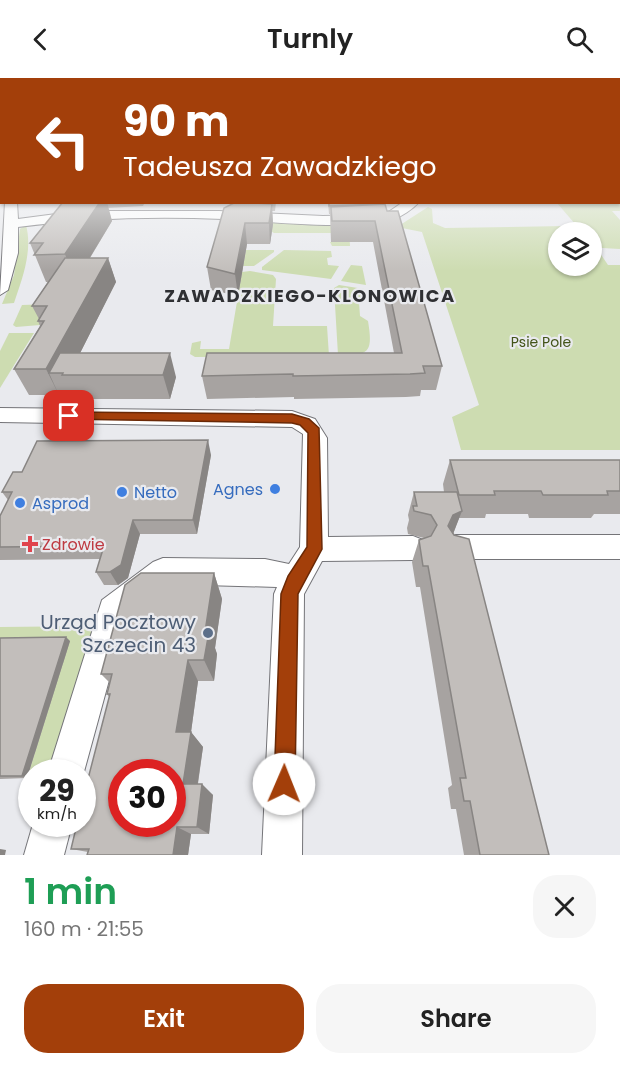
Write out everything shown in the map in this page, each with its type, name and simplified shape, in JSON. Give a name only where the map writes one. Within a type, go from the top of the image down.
[{"type":"street","points":[[0,290],[9,264],[11,204]]},
{"type":"street","points":[[12,224],[80,215],[219,215],[323,220],[372,219],[391,216],[410,204]]},
{"type":"street","points":[[0,416],[292,419],[304,422],[314,432],[316,438],[314,549],[294,581],[289,594],[282,855]]},
{"type":"street","points":[[456,547],[620,547]]},
{"type":"street","points":[[314,549],[413,548]]},
{"type":"street","points":[[71,759],[113,610],[163,571],[265,572],[284,575],[294,581]]},
{"type":"street","points":[[44,855],[49,837]]},
{"type":"green space","points":[[558,204],[620,204],[620,211],[612,211],[620,220],[620,249],[602,248],[602,222],[573,222]]},
{"type":"green space","name":"Psie Pole","points":[[428,207],[432,209],[433,223],[445,228],[548,226],[548,276],[602,276],[602,256],[608,265],[620,265],[620,450],[461,450],[452,417],[479,405],[422,232],[397,227]]},
{"type":"green space","points":[[271,223],[340,224],[349,229],[350,246],[332,246],[330,242],[339,242],[338,233],[274,233],[269,230]]},
{"type":"green space","points":[[26,225],[28,245],[26,265],[14,303],[2,304],[14,275],[20,229]]},
{"type":"green space","points":[[246,250],[274,250],[274,252],[254,266],[243,266]]},
{"type":"green space","points":[[284,250],[331,251],[332,257],[327,258],[328,265],[339,266],[331,279],[262,270],[262,267]]},
{"type":"green space","points":[[351,265],[362,266],[366,285],[341,281]]},
{"type":"green space","points":[[242,272],[273,275],[276,279],[273,326],[327,326],[329,356],[195,357],[190,354],[192,343],[201,341],[200,349],[229,349]]},
{"type":"green space","points":[[339,285],[364,289],[365,298],[359,302],[360,316],[368,321],[370,340],[367,350],[363,353],[338,355],[334,288]]},
{"type":"green space","points":[[52,304],[40,325],[16,327],[13,325],[22,305]]},
{"type":"green space","points":[[9,333],[34,333],[0,388],[0,351]]},
{"type":"green space","points":[[96,626],[58,759],[33,759],[69,642],[0,643],[0,627]]},
{"type":"building","points":[[61,204],[99,204],[65,254],[34,255],[43,243],[30,243]]},
{"type":"building","points":[[232,204],[272,204],[269,223],[245,223],[235,274],[207,267],[224,208]]},
{"type":"building","points":[[329,204],[381,204],[329,206]]},
{"type":"building","points":[[385,204],[387,211],[398,211],[442,366],[423,366],[425,373],[410,374],[202,376],[207,353],[402,353],[375,221],[332,221],[331,207]]},
{"type":"building","points":[[65,258],[108,258],[46,369],[14,369],[44,321],[38,321],[47,306],[32,306]]},
{"type":"building","points":[[60,353],[170,353],[163,375],[49,373]]},
{"type":"building","points":[[208,440],[193,520],[133,520],[121,565],[110,572],[96,572],[104,546],[0,547],[0,516],[12,492],[2,492],[13,472],[22,472],[37,441]]},
{"type":"building","points":[[450,460],[620,460],[620,491],[607,491],[608,495],[543,495],[541,491],[494,491],[495,495],[459,495]]},
{"type":"building","points":[[414,492],[457,492],[462,511],[453,515],[448,526],[454,535],[469,539],[549,855],[480,855],[470,801],[464,801],[460,778],[466,778],[428,566],[423,566],[419,540],[431,536],[437,525],[431,515],[414,511],[413,506],[417,506]]},
{"type":"building","points":[[141,573],[214,573],[205,632],[209,632],[204,660],[188,660],[176,732],[191,732],[186,764],[186,759],[108,759],[108,837],[176,837],[173,855],[87,855],[89,849],[71,849],[74,837],[96,837],[96,759],[93,759],[110,694],[107,694],[112,674],[101,674],[125,585]]},
{"type":"building","points":[[66,637],[27,759],[18,759],[18,776],[0,776],[0,638]]},
{"type":"building","points":[[186,784],[202,784],[197,827],[186,827]]},
{"type":"place","name":"Agnes","points":[[275,489]]},
{"type":"place","name":"Netto","points":[[122,492]]},
{"type":"place","name":"Asprod","points":[[20,503]]},
{"type":"place","name":"Zdrowie","points":[[30,544]]},
{"type":"place","name":"Urząd Pocztowy Szczecin 43","points":[[208,633]]},
{"type":"district","name":"ZAWADZKIEGO-KLONOWICA","points":[[310,295]]},
{"type":"route","points":[[69,416],[292,419],[304,422],[314,432],[316,438],[314,549],[294,581],[289,594],[284,784]]}]
